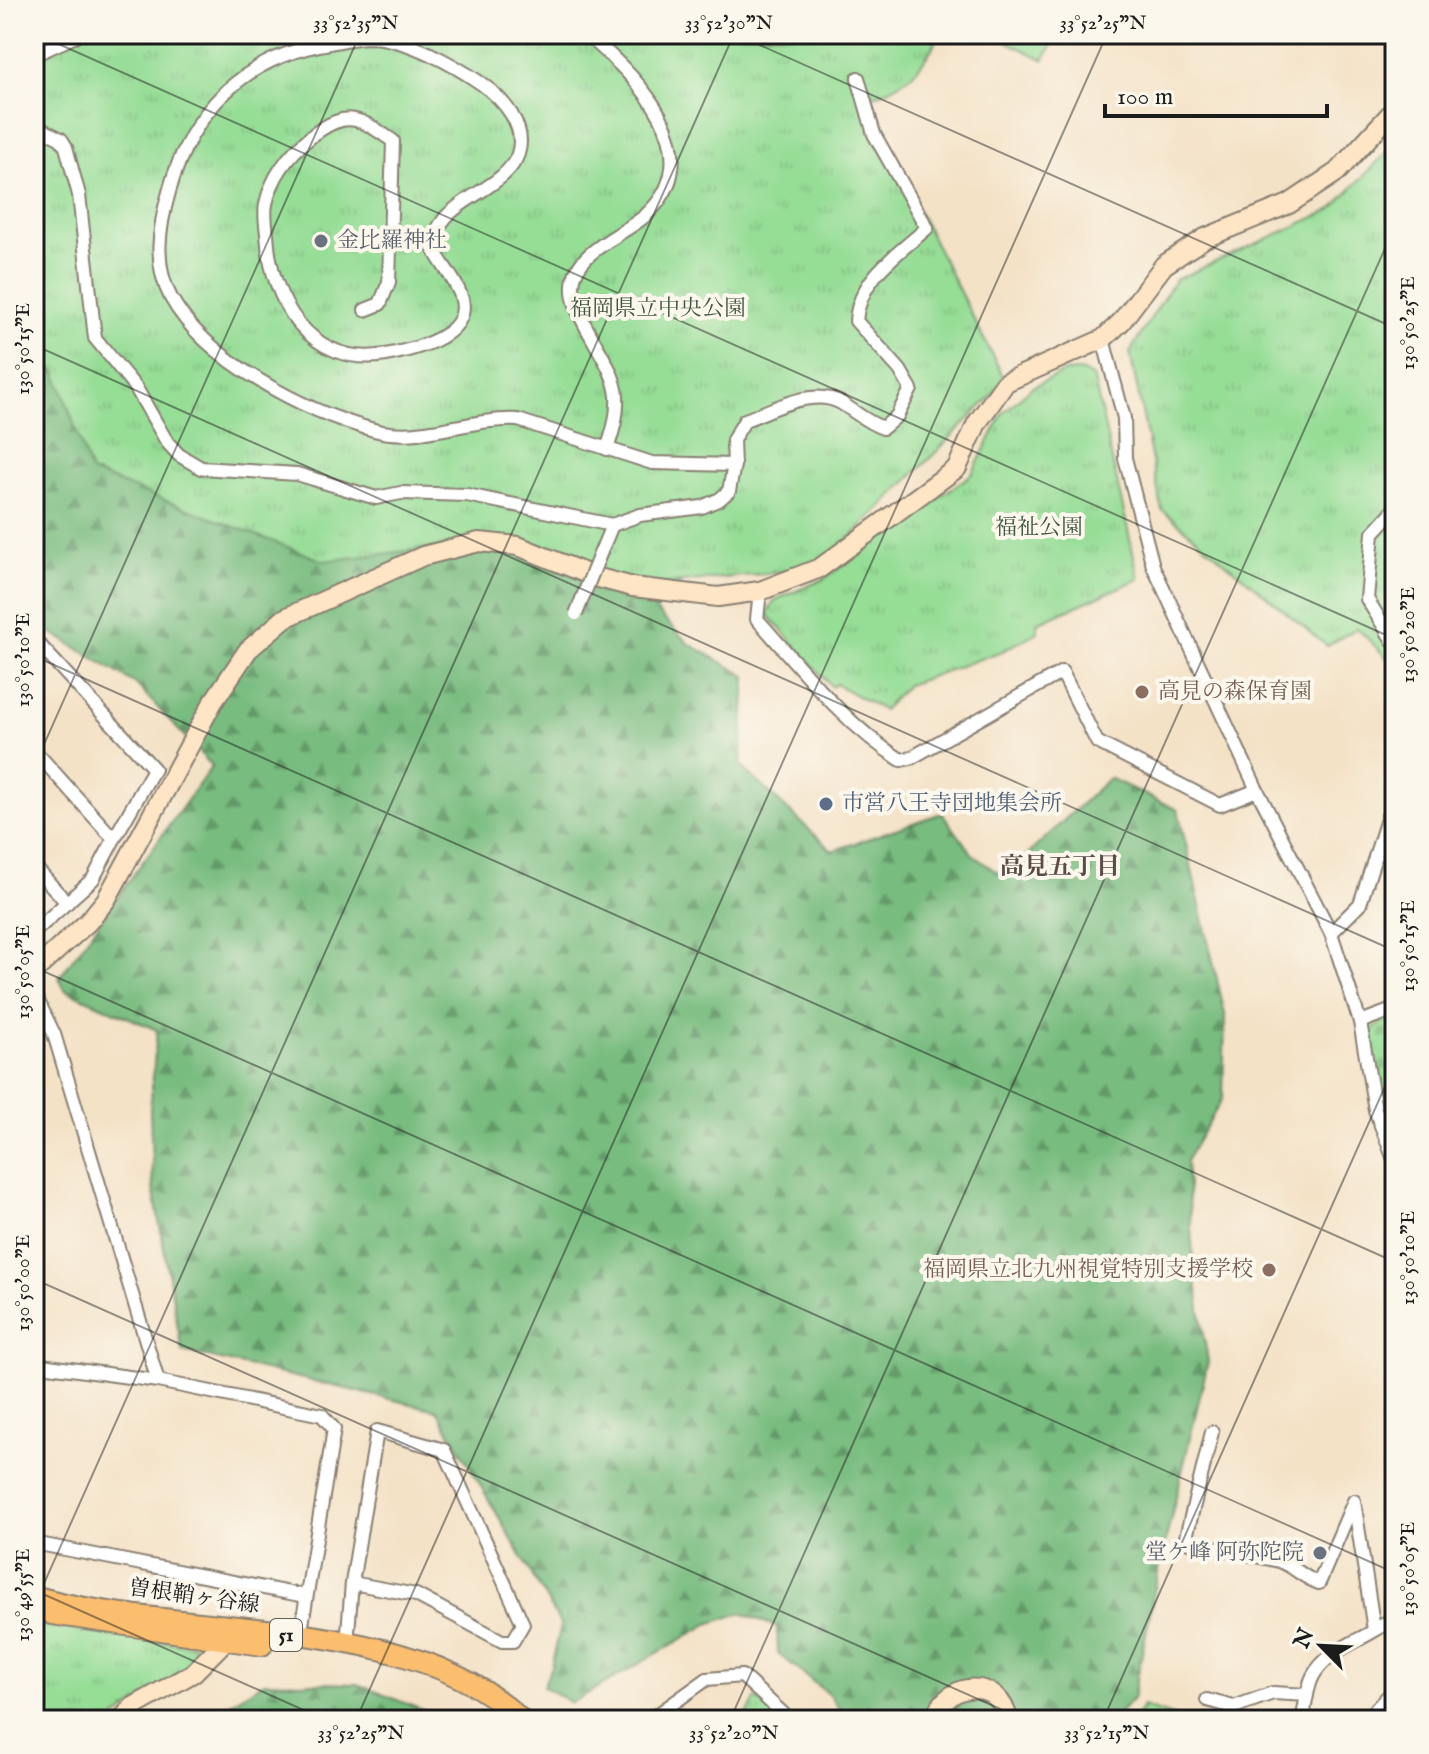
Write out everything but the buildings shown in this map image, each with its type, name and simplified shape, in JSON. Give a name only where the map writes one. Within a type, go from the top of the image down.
[{"type":"main road","name":"曽根鞘ヶ谷線","points":[[34,1596],[407,1656],[477,1689],[521,1720]]},
{"type":"main road","name":"曽根鞘ヶ谷線","points":[[34,1610],[370,1659],[402,1668],[470,1700],[503,1720]]},
{"type":"street","points":[[34,47],[46,34]]},
{"type":"street","points":[[34,55],[80,34]]},
{"type":"street","points":[[586,34],[614,57],[660,112],[672,145],[672,169],[662,195],[647,214],[582,262],[573,282],[577,310],[618,386],[619,417],[607,449]]},
{"type":"street","points":[[365,310],[380,304],[389,282],[393,141],[350,118],[335,119],[284,160],[265,205],[268,256],[287,311],[317,341],[344,352],[379,356],[414,350],[445,338],[454,326],[462,304],[459,290],[430,242],[446,217],[513,166],[520,150],[517,126],[503,99],[468,75],[405,44],[373,37],[311,46],[258,65],[240,77],[202,116],[174,171],[159,229],[160,263],[171,297],[190,323],[253,377],[310,407],[363,426],[408,433],[501,419],[518,420],[652,463],[734,465]]},
{"type":"street","points":[[34,125],[61,139],[66,147],[79,195],[95,338],[136,388],[167,442],[179,455],[201,468],[297,474],[359,495],[467,495],[612,525],[640,515],[702,507],[720,499],[729,491],[734,465],[733,440],[745,420],[806,398],[826,397],[843,404],[861,420],[883,428],[897,416],[911,389],[900,370],[856,321],[857,301],[870,280],[927,228],[874,134],[858,78]]},
{"type":"street","points":[[34,971],[88,922],[106,900],[213,702],[248,650],[285,618],[423,556],[479,542],[518,546],[595,577],[633,587],[718,597],[760,591],[820,568],[957,468],[977,423],[1006,382],[1036,366],[1103,339],[1121,322],[1164,265],[1205,238],[1289,204],[1337,172],[1395,109]]},
{"type":"street","points":[[1103,339],[1124,418],[1125,458],[1153,566],[1257,790],[1331,933],[1360,1022],[1375,1110],[1395,1162]]},
{"type":"street","points":[[1395,509],[1373,533],[1367,599],[1395,644]]},
{"type":"street","points":[[576,614],[612,525]]},
{"type":"street","points":[[760,591],[757,619],[828,699],[876,744],[901,760],[911,758],[1062,672],[1097,742],[1220,805],[1257,790]]},
{"type":"street","points":[[34,639],[154,769],[93,879],[34,932]]},
{"type":"street","points":[[34,750],[114,839]]},
{"type":"street","points":[[1331,933],[1360,904],[1395,794]]},
{"type":"street","points":[[34,866],[67,903]]},
{"type":"street","points":[[34,993],[58,1048],[158,1381]]},
{"type":"street","points":[[1360,1022],[1395,1009]]},
{"type":"street","points":[[34,1364],[158,1381],[322,1415],[334,1429],[300,1637]]},
{"type":"street","points":[[347,1644],[352,1583],[377,1431],[444,1450],[523,1624],[513,1641],[502,1641],[416,1595],[352,1583]]},
{"type":"street","points":[[1212,1432],[1185,1541],[1279,1561],[1319,1583],[1354,1501],[1374,1630]]},
{"type":"street","points":[[34,1543],[305,1596]]},
{"type":"street","points":[[1302,1720],[1312,1678],[1323,1662],[1395,1615]]},
{"type":"street","points":[[121,1720],[133,1707],[193,1673],[226,1640]]},
{"type":"street","points":[[650,1720],[707,1679],[742,1676],[790,1720]]},
{"type":"street","points":[[934,1720],[946,1700],[965,1688],[976,1688],[998,1699],[1008,1720]]},
{"type":"street","points":[[1374,1720],[1376,1709],[1395,1689]]},
{"type":"street","points":[[1207,1700],[1234,1707],[1273,1693],[1307,1695]]},
{"type":"green space","points":[[34,34],[696,568],[655,610],[688,643],[746,676],[741,766],[832,851],[942,813],[974,856],[1004,877],[1109,778],[1178,810],[1225,1014],[1223,1098],[1186,1161],[1194,1268],[1208,1362],[1157,1577],[1133,1699],[1112,1720],[847,1720],[829,1695],[778,1653],[777,1627],[741,1613],[708,1624],[571,1703],[543,1686],[561,1625],[437,1410],[182,1351],[153,1187],[150,1110],[157,1030],[65,990],[59,978],[212,766],[136,684],[34,622]]},
{"type":"green space","name":"福岡県立中央公園","points":[[34,34],[940,34],[909,77],[862,101],[1006,382],[820,568],[633,587],[479,542],[324,561],[91,472],[55,370],[34,359]]},
{"type":"green space","points":[[992,34],[1058,34],[1044,60]]},
{"type":"green space","points":[[1395,144],[1395,666],[1357,628],[1327,646],[1162,510],[1130,352],[1175,280],[1331,210]]},
{"type":"green space","name":"福祉公園","points":[[1079,371],[1093,376],[1139,579],[1037,623],[1038,632],[1002,651],[907,685],[883,710],[836,684],[832,687],[767,614],[775,600],[822,580],[972,474],[1003,413],[1032,387],[1065,372]]},
{"type":"green space","points":[[1395,1017],[1395,1144],[1369,1044],[1376,1026]]},
{"type":"green space","points":[[34,1625],[198,1646],[200,1658],[113,1720],[34,1720]]},
{"type":"green space","points":[[264,1682],[357,1684],[447,1720],[193,1720],[226,1706]]},
{"type":"green space","points":[[756,1698],[781,1720],[744,1720]]},
{"type":"green space","points":[[1143,1706],[1180,1719],[1180,1720],[1135,1720]]},
{"type":"place","name":"金比羅神社","points":[[321,241]]},
{"type":"place","name":"高見の森保育園","points":[[1142,692]]},
{"type":"place","name":"市営八王寺団地集会所","points":[[826,804]]},
{"type":"place","name":"福岡県立北九州視覚特別支援学校","points":[[1269,1270]]},
{"type":"place","name":"堂ケ峰 阿弥陀院","points":[[1320,1553]]},
{"type":"district","name":"高見五丁目","points":[[1060,867]]}]
